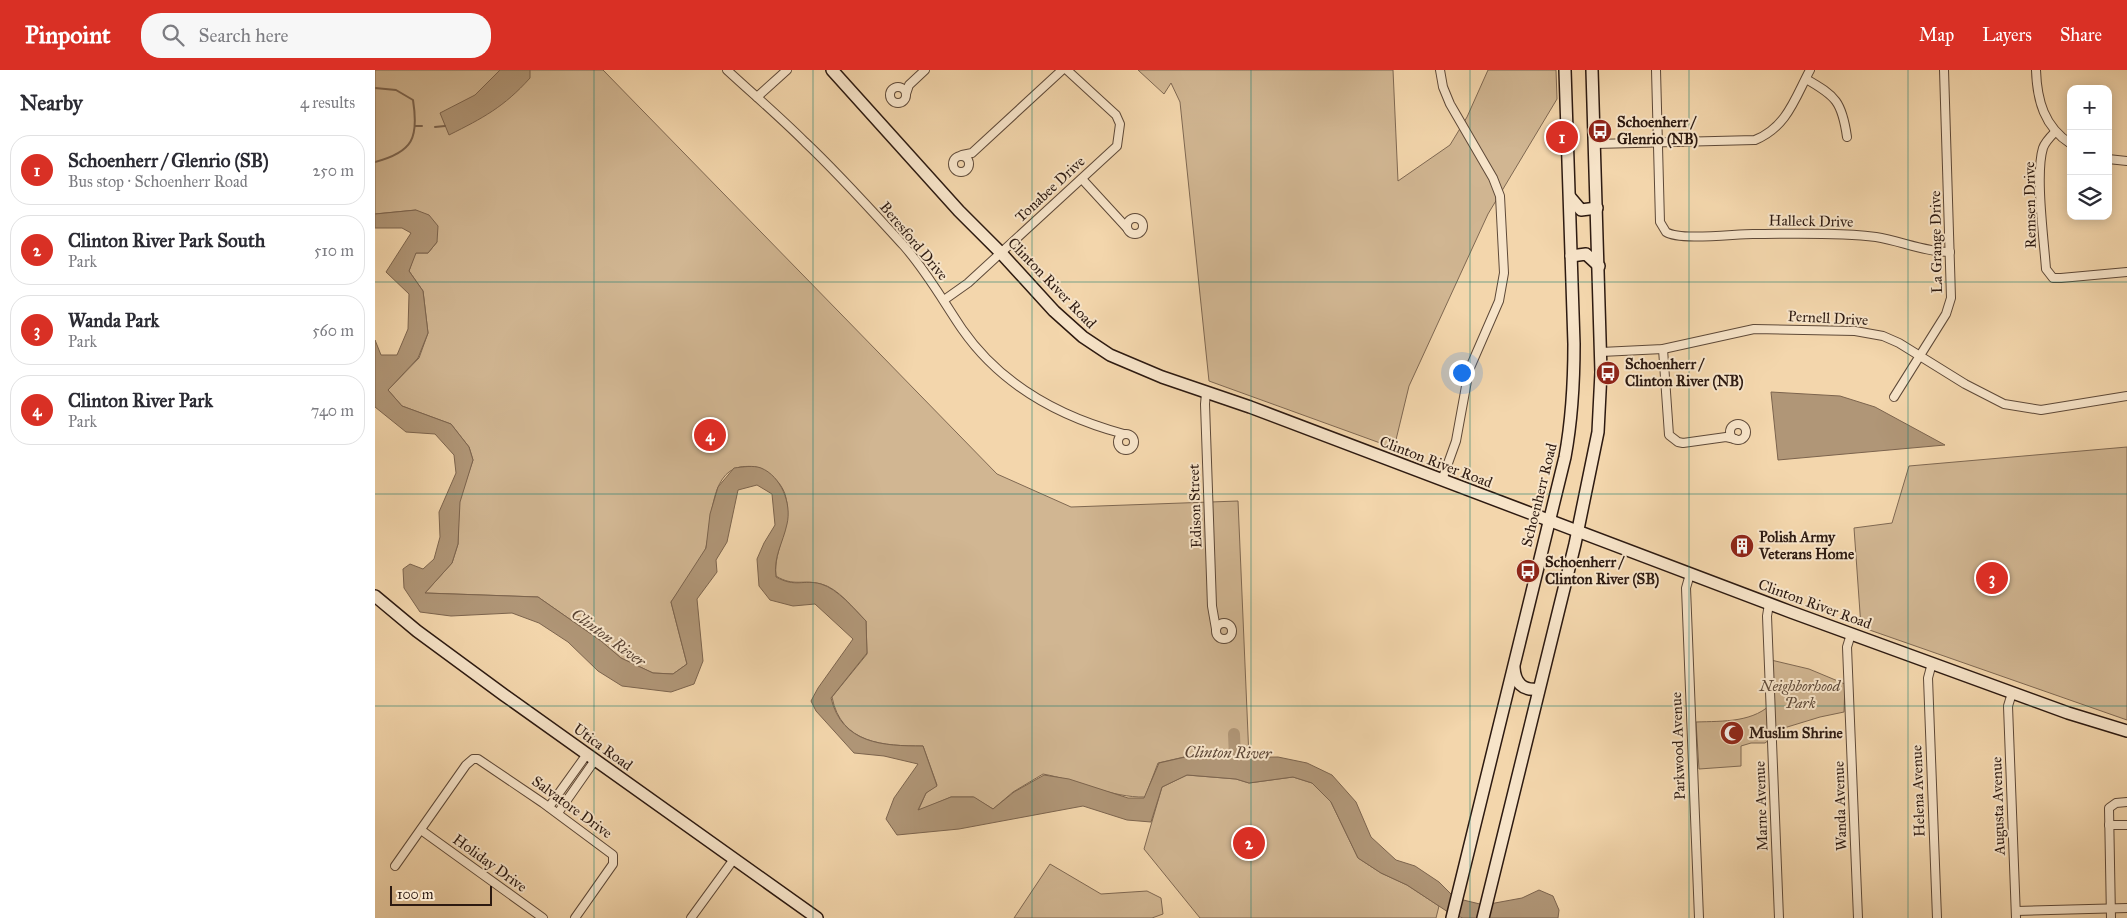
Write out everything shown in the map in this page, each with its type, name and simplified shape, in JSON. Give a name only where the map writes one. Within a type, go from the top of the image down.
[{"type":"street","name":"Beresford Drive","points":[[727,70],[856,193],[914,257],[945,300],[963,331],[978,349],[1022,388],[1058,410],[1083,423],[1124,434]]},
{"type":"street","points":[[757,98],[787,70]]},
{"type":"street","name":"Clinton River Road","points":[[832,70],[959,211],[1001,253],[1054,311],[1091,343],[1133,365],[1206,393],[1250,407],[1769,604],[2012,693],[2127,731]]},
{"type":"street","points":[[909,85],[891,89],[891,99],[900,103],[909,85],[925,70]]},
{"type":"street","points":[[972,153],[956,156],[953,161],[956,170],[966,170],[972,153],[1062,70]]},
{"type":"street","name":"Tonabee Drive","points":[[945,300],[968,283],[1114,149],[1120,131],[1116,116],[1067,70]]},
{"type":"street","points":[[1440,70],[1443,87],[1450,104],[1497,187],[1502,205],[1504,273],[1499,302],[1469,370],[1456,441],[1442,480]]},
{"type":"street","name":"Schoenherr Road","points":[[1452,918],[1565,457],[1572,408],[1574,362],[1565,70]]},
{"type":"street","points":[[1483,918],[1577,531],[1599,425],[1601,352],[1592,70]]},
{"type":"street","points":[[1656,70],[1658,143]]},
{"type":"street","points":[[1595,144],[1755,140],[1767,135],[1784,119],[1811,70]]},
{"type":"street","name":"La Grange Drive","points":[[1894,397],[1921,356],[1950,306],[1952,284],[1944,70]]},
{"type":"street","points":[[2036,70],[2041,105],[2055,132],[2067,141]]},
{"type":"street","points":[[1806,79],[1836,98],[1843,112],[1847,137]]},
{"type":"street","points":[[899,87],[904,89],[906,94]]},
{"type":"street","name":"Remsen Drive","points":[[2055,132],[2043,149],[2041,196],[2046,269],[2053,278],[2127,272]]},
{"type":"street","name":"Halleck Drive","points":[[1658,143],[1661,222],[1663,229],[1670,235],[1862,236],[1893,240],[1933,251],[1951,252]]},
{"type":"street","points":[[962,155],[967,158],[969,163]]},
{"type":"street","points":[[2112,159],[2127,161]]},
{"type":"street","points":[[1082,179],[1133,234],[1142,230],[1141,220],[1137,218],[1121,220]]},
{"type":"street","points":[[1570,196],[1574,204],[1581,210],[1597,208]]},
{"type":"street","points":[[1127,228],[1131,218]]},
{"type":"street","points":[[1571,256],[1586,254],[1599,266]]},
{"type":"street","name":"Pernell Drive","points":[[1601,352],[1663,349],[1754,329],[1869,333],[1899,343],[2003,404],[2041,410],[2127,396]]},
{"type":"street","points":[[1663,349],[1669,435],[1677,442],[1730,436]]},
{"type":"street","name":"Edison Street","points":[[1206,393],[1216,629]]},
{"type":"street","points":[[1110,430],[1122,449],[1132,448],[1133,438],[1124,434],[1119,437],[1118,442]]},
{"type":"street","name":"Parkwood Avenue","points":[[1690,574],[1687,585],[1687,597],[1699,918]]},
{"type":"street","name":"Utica Road","points":[[375,596],[417,630],[591,757],[817,918]]},
{"type":"street","name":"Marne Avenue","points":[[1769,604],[1767,616],[1779,918]]},
{"type":"street","points":[[1215,618],[1224,623],[1232,630],[1227,639],[1220,639],[1216,629],[1224,623]]},
{"type":"street","name":"Wanda Avenue","points":[[1851,634],[1847,647],[1858,918]]},
{"type":"street","name":"Helena Avenue","points":[[1932,663],[1928,678],[1937,918]]},
{"type":"street","points":[[1514,664],[1515,675],[1521,685],[1529,689],[1538,689]]},
{"type":"street","name":"Augusta Avenue","points":[[2012,693],[2008,706],[2016,915]]},
{"type":"street","points":[[549,807],[591,757]]},
{"type":"street","points":[[558,814],[591,757]]},
{"type":"street","name":"Salvatore Drive","points":[[421,830],[467,765],[476,758],[549,807],[608,850],[613,857],[611,866],[575,918]]},
{"type":"street","points":[[2111,918],[2109,808],[2116,803],[2127,802]]},
{"type":"street","points":[[2109,825],[2127,825]]},
{"type":"street","points":[[395,866],[421,830]]},
{"type":"street","name":"Holiday Drive","points":[[421,830],[543,918]]},
{"type":"street","points":[[691,918],[734,859]]},
{"type":"street","points":[[2016,915],[2127,908]]},
{"type":"green space","points":[[375,70],[603,70],[997,474],[1071,507],[1238,501],[1249,758],[1219,758],[1206,752],[1158,763],[1145,797],[1120,795],[1043,774],[1013,792],[993,809],[973,797],[951,797],[918,811],[926,793],[937,785],[923,746],[879,743],[854,733],[837,713],[832,697],[867,654],[866,621],[845,599],[827,586],[793,582],[776,576],[777,556],[787,518],[786,498],[783,489],[777,481],[766,471],[757,467],[740,467],[730,471],[722,479],[714,501],[704,553],[671,602],[687,664],[673,674],[653,673],[621,658],[601,641],[538,597],[425,593],[452,563],[458,544],[459,501],[473,460],[469,447],[451,424],[402,406],[388,390],[419,358],[428,333],[423,291],[409,271],[415,253],[428,253],[437,242],[416,210],[375,214]]},
{"type":"green space","points":[[1138,70],[1393,70],[1398,181],[1450,145],[1467,117],[1488,70],[1556,70],[1557,99],[1488,214],[1409,386],[1394,448],[1209,381],[1180,102],[1171,83],[1164,94]]},
{"type":"green space","points":[[2127,447],[2127,720],[1861,627],[1854,528],[1892,523],[1909,466]]},
{"type":"green space","name":"Neighborhood Park","points":[[1771,660],[1809,669],[1845,684],[1844,712],[1784,728],[1765,743],[1751,743],[1741,746],[1741,766],[1699,769],[1696,722],[1748,717],[1766,708],[1774,701]]},
{"type":"green space","points":[[1187,775],[1236,779],[1249,783],[1293,777],[1312,783],[1331,802],[1358,858],[1381,873],[1407,885],[1439,906],[1436,918],[1200,918],[1144,849],[1162,787]]},
{"type":"green space","points":[[1050,864],[1101,894],[1147,891],[1161,898],[1163,914],[1152,918],[1014,918]]},
{"type":"shaded area","points":[[500,70],[530,70],[530,78],[511,97],[493,111],[449,135],[440,113],[475,95]]},
{"type":"shaded area","points":[[416,210],[429,215],[438,226],[437,242],[428,253],[416,253],[409,271],[423,291],[428,333],[418,358],[388,390],[402,406],[451,424],[469,447],[473,460],[460,502],[458,544],[452,563],[425,593],[538,597],[601,641],[621,658],[653,673],[673,674],[687,664],[671,602],[706,548],[710,514],[718,487],[734,468],[758,467],[774,477],[783,492],[788,508],[787,524],[776,563],[776,577],[794,583],[809,582],[821,584],[834,590],[866,621],[867,653],[831,698],[836,713],[844,725],[866,739],[893,745],[923,746],[937,786],[926,793],[918,810],[951,797],[974,797],[993,809],[1014,792],[1044,775],[1069,779],[1128,798],[1144,798],[1159,763],[1207,752],[1220,758],[1278,757],[1307,763],[1332,775],[1356,802],[1371,837],[1396,860],[1415,866],[1439,882],[1455,898],[1484,905],[1522,898],[1539,890],[1553,896],[1559,910],[1558,918],[1463,918],[1451,914],[1407,885],[1381,873],[1358,858],[1331,802],[1312,783],[1293,777],[1249,783],[1236,779],[1187,775],[1162,787],[1151,822],[1127,820],[1083,806],[959,829],[897,835],[886,819],[894,798],[918,764],[884,756],[854,753],[816,711],[811,701],[853,639],[815,604],[793,606],[770,600],[759,586],[757,559],[775,525],[772,494],[757,485],[738,490],[727,542],[716,560],[717,572],[697,599],[703,661],[694,684],[671,692],[622,686],[598,671],[568,642],[539,623],[512,613],[451,616],[420,612],[404,588],[403,569],[410,564],[423,569],[434,559],[440,537],[439,512],[456,473],[454,455],[435,434],[406,432],[375,407],[375,340],[381,355],[397,355],[408,329],[409,294],[386,272],[411,233],[402,228],[375,228],[375,214]]},
{"type":"shaded area","points":[[1771,392],[1840,396],[1875,407],[1945,445],[1778,460]]},
{"type":"waterway","points":[[375,88],[396,90],[413,100],[415,113],[414,134],[411,142],[398,153],[375,162]]},
{"type":"waterway","points":[[415,126],[422,126]]},
{"type":"waterway","points":[[435,127],[445,126]]},
{"type":"waterway","name":"Clinton River","points":[[1234,734],[1235,757],[1245,771]]},
{"type":"place","name":"Schoenherr / Glenrio (NB)","points":[[1600,131]]},
{"type":"place","name":"Schoenherr / Glenrio (SB)","points":[[1562,137]]},
{"type":"place","name":"Schoenherr / Clinton River (NB)","points":[[1608,373]]},
{"type":"place","name":"Clinton River Park","points":[[710,435]]},
{"type":"place","name":"Polish Army Veterans Home","points":[[1742,546]]},
{"type":"place","name":"Schoenherr / Clinton River (SB)","points":[[1528,571]]},
{"type":"place","name":"Wanda Park","points":[[1992,578]]},
{"type":"place","name":"Muslim Shrine","points":[[1732,733]]},
{"type":"place","name":"Clinton River Park South","points":[[1249,843]]}]
